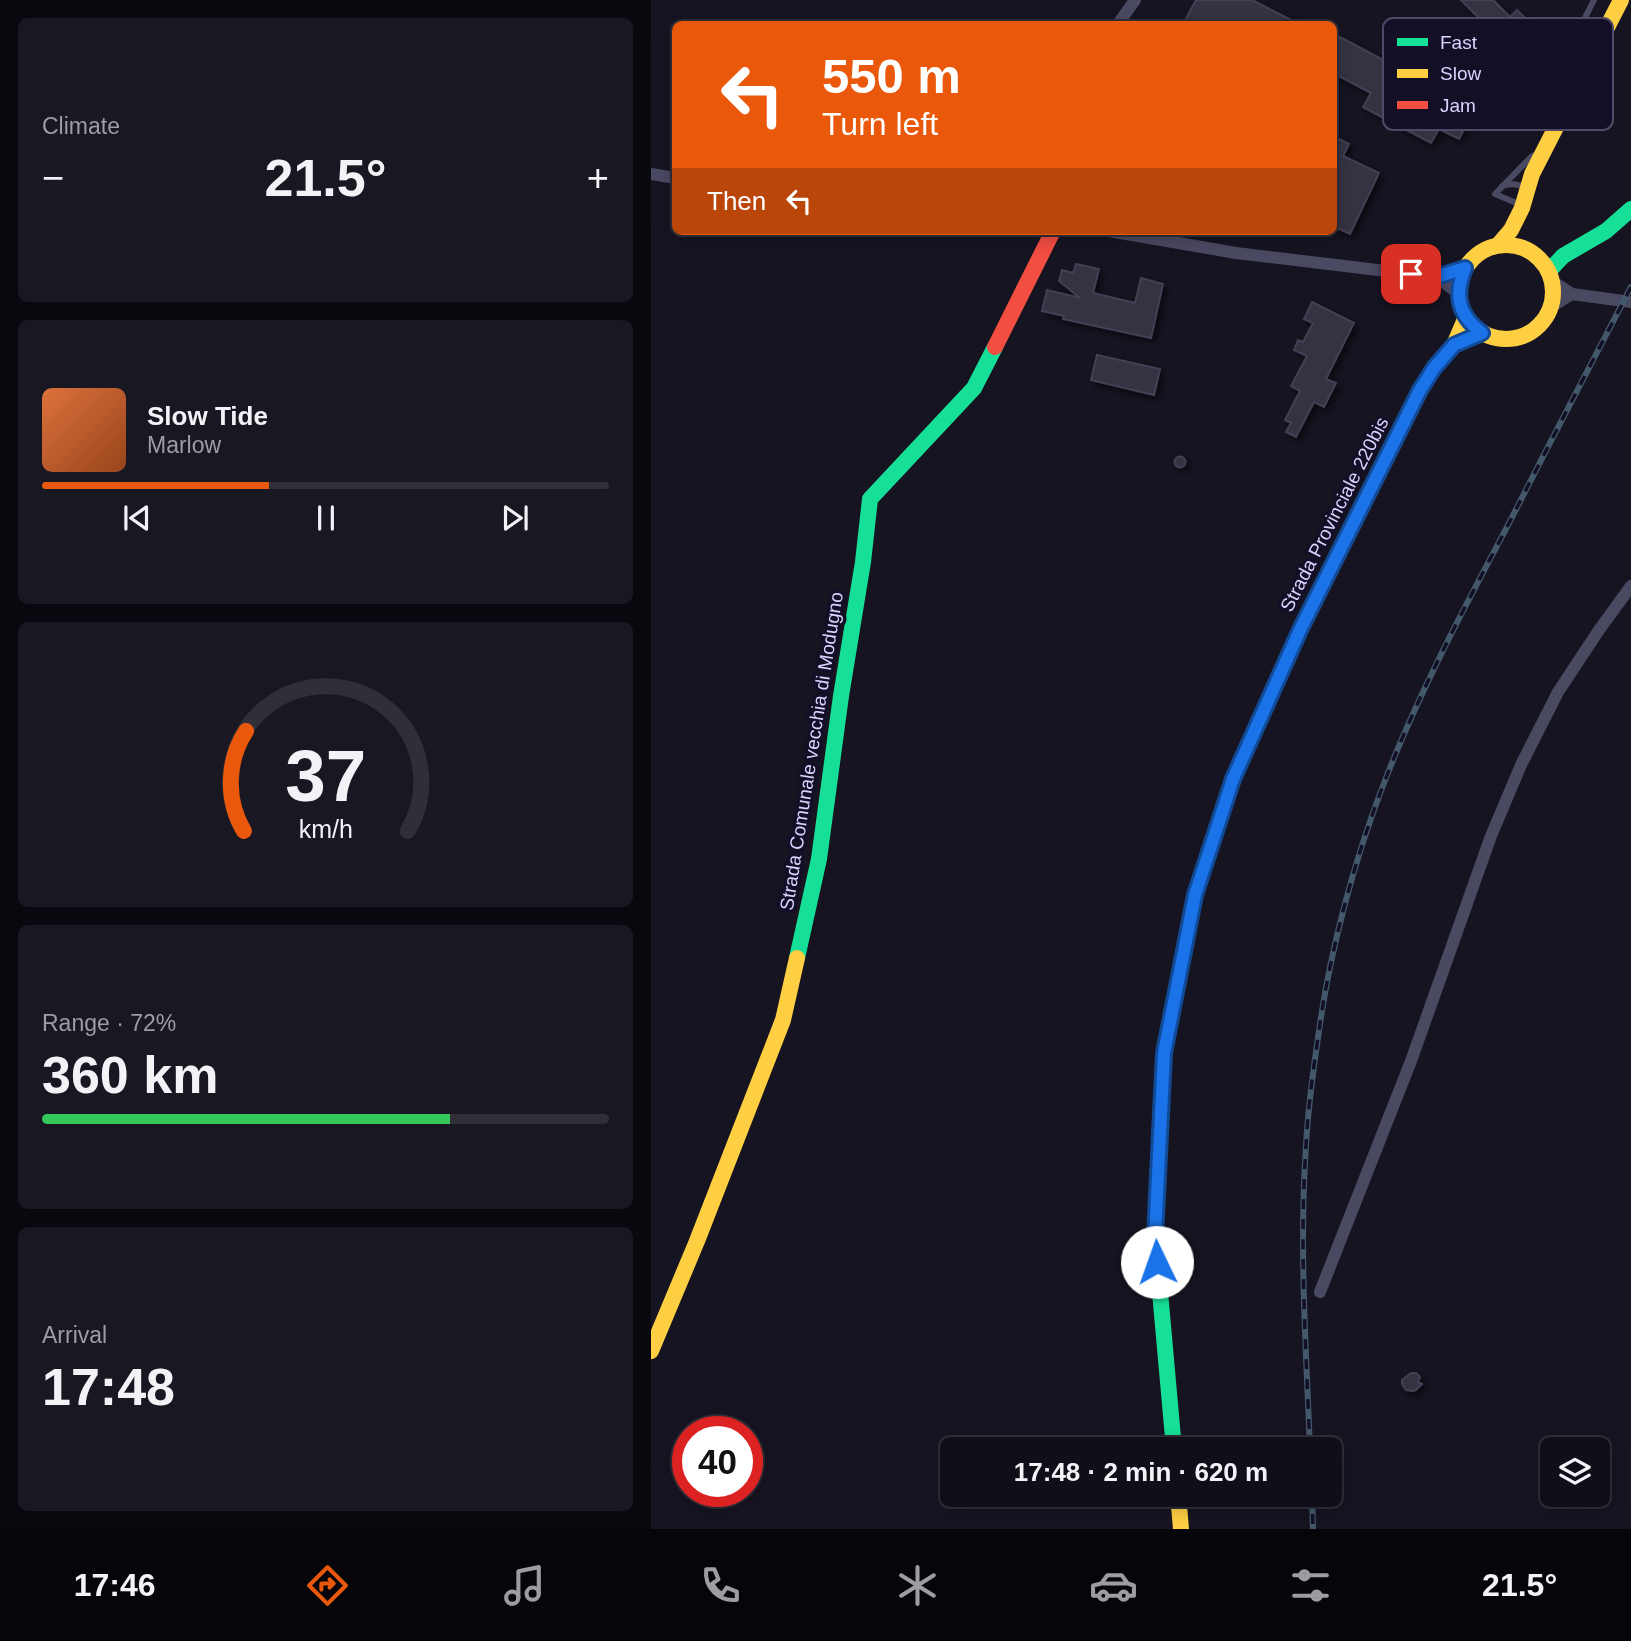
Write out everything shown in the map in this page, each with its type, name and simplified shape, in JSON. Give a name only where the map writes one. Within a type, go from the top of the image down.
[{"type":"street","points":[[1120,21],[1135,0]]},
{"type":"street","points":[[1612,18],[1621,0]]},
{"type":"street","points":[[1499,244],[1511,230],[1522,208],[1527,188],[1555,130]]},
{"type":"street","points":[[651,174],[672,178]]},
{"type":"street","points":[[1522,208],[1523,234],[1528,249]]},
{"type":"street","points":[[1631,209],[1606,231],[1563,256],[1551,276],[1551,307],[1545,319],[1523,336],[1495,338],[1482,333],[1466,317],[1458,293],[1465,268],[1474,257],[1499,244],[1514,244],[1528,249],[1540,258],[1551,276],[1572,294],[1631,302]]},
{"type":"street","name":"Strada Comunale vecchia di Modugno","points":[[651,1351],[783,1020],[819,859],[870,499],[974,388],[1051,235]]},
{"type":"street","points":[[1132,235],[1235,253],[1436,277],[1465,268]]},
{"type":"street","points":[[1436,277],[1458,293]]},
{"type":"street","points":[[1551,307],[1572,294]]},
{"type":"street","name":"Strada Provinciale 220bis","points":[[1173,1437],[1155,1236],[1164,1053],[1195,895],[1233,779],[1300,630],[1420,390],[1454,345],[1466,317]]},
{"type":"street","name":"Strada Provinciale 220bis","points":[[1454,345],[1482,333]]},
{"type":"street","points":[[1320,1292],[1411,1061],[1491,836],[1521,765],[1558,692],[1631,586]]},
{"type":"street","points":[[1179,1507],[1181,1529]]},
{"type":"lane","points":[[1585,18],[1594,0]]},
{"type":"lane","points":[[1522,208],[1495,194],[1531,157],[1544,151]]},
{"type":"lane","points":[[1501,186],[1518,184],[1527,188]]},
{"type":"building","points":[[1196,0],[1252,0],[1293,21],[1185,21]]},
{"type":"building","points":[[1461,0],[1493,0],[1510,17],[1517,10],[1525,18],[1479,18]]},
{"type":"building","points":[[1340,37],[1383,60],[1383,118],[1363,107],[1371,93],[1337,75],[1337,42]]},
{"type":"building","points":[[1406,130],[1438,130],[1431,143]]},
{"type":"building","points":[[1441,130],[1464,130],[1459,139]]},
{"type":"building","points":[[1337,138],[1349,144],[1343,156],[1379,173],[1350,234],[1337,228]]},
{"type":"building","points":[[1076,264],[1099,269],[1093,293],[1135,303],[1141,278],[1163,284],[1151,338],[1063,319],[1064,316],[1042,311],[1047,290],[1080,298],[1059,281],[1062,270],[1073,273]]},
{"type":"building","points":[[1312,302],[1354,323],[1326,379],[1336,383],[1324,407],[1314,402],[1296,437],[1286,432],[1291,423],[1285,420],[1300,391],[1291,386],[1307,356],[1294,350],[1298,340],[1303,342],[1313,323],[1304,319]]},
{"type":"building","points":[[1097,355],[1160,369],[1154,395],[1091,380]]},
{"type":"building","points":[[1180,456],[1186,462],[1180,468],[1174,462]]},
{"type":"building","points":[[1411,1373],[1420,1377],[1418,1382],[1422,1384],[1412,1391],[1406,1390],[1402,1384],[1402,1380]]},
{"type":"railway","points":[[1309,1437],[1303,1260],[1307,1131],[1313,1069],[1325,995],[1345,906],[1381,791],[1424,691],[1631,287]]},
{"type":"railway","points":[[1312,1507],[1313,1529]]},
{"type":"traffic: fast","points":[[1549,271],[1563,256],[1606,231],[1631,209]]},
{"type":"traffic: fast","points":[[797,958],[819,859],[870,499],[974,388],[995,347]]},
{"type":"traffic: fast","points":[[1241,760],[1300,630],[1385,459]]},
{"type":"traffic: fast","points":[[1160,1127],[1155,1236],[1173,1437]]},
{"type":"traffic: slow","points":[[1612,18],[1621,0]]},
{"type":"traffic: slow","points":[[1499,244],[1511,230],[1522,208],[1532,174],[1555,130]]},
{"type":"traffic: slow","points":[[1506,245],[1524,248],[1539,259],[1550,274],[1553,292],[1550,310],[1539,325],[1524,336],[1506,339],[1488,336],[1473,325],[1462,310],[1459,292],[1462,274],[1473,259],[1488,248],[1506,245]]},
{"type":"traffic: slow","points":[[1385,459],[1420,390],[1454,345],[1466,317]]},
{"type":"traffic: slow","points":[[1160,1127],[1164,1053],[1195,895],[1241,760]]},
{"type":"traffic: slow","points":[[651,1351],[783,1020],[797,958]]},
{"type":"traffic: slow","points":[[1179,1507],[1181,1529]]},
{"type":"traffic: jam","points":[[995,347],[1051,235]]},
{"type":"route","points":[[1157,1262],[1155,1236],[1164,1053],[1195,895],[1233,779],[1300,630],[1420,390],[1454,345],[1482,333],[1473,326],[1461,306],[1458,293],[1465,268],[1436,277],[1411,274]]}]
